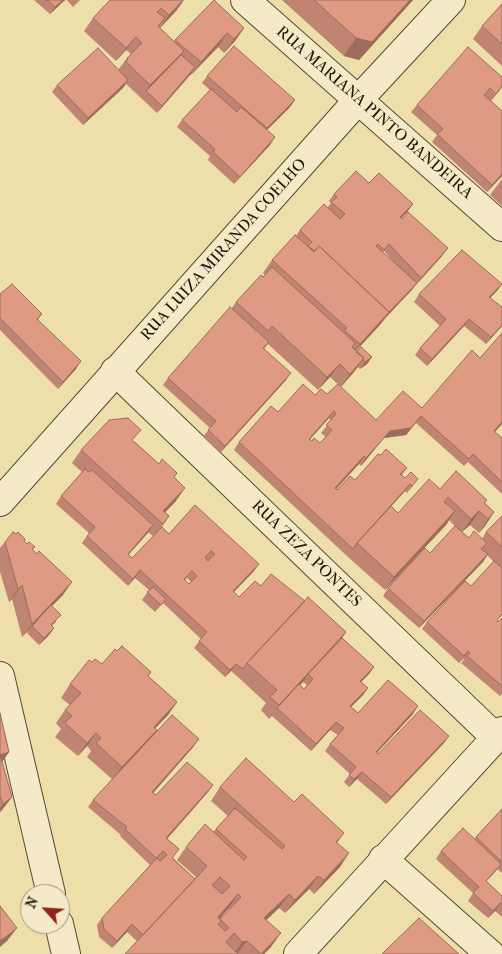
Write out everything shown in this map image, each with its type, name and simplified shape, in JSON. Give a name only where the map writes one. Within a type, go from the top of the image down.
[{"type":"street","name":"RUA MARIANA PINTO BANDEIRA","points":[[245,0],[360,99],[502,227]]},
{"type":"street","name":"RUA LUIZA MIRANDA COELHO","points":[[0,502],[115,371],[451,0]]},
{"type":"street","name":"RUA ZEZA PONTES","points":[[115,371],[499,734]]},
{"type":"street","points":[[0,676],[50,884]]},
{"type":"street","points":[[298,954],[499,734]]},
{"type":"street","points":[[383,859],[490,954]]},
{"type":"street","points":[[61,934],[66,954]]},
{"type":"building","points":[[47,0],[63,0],[55,7]]},
{"type":"building","points":[[110,0],[183,0],[169,15],[161,8],[157,12],[165,18],[158,26],[184,51],[150,85],[126,62],[127,58],[142,43],[136,37],[126,48],[93,18]]},
{"type":"building","points":[[214,0],[244,28],[234,39],[227,33],[201,62],[175,40]]},
{"type":"building","points":[[314,0],[410,0],[372,42],[356,38]]},
{"type":"building","points":[[502,4],[502,44],[482,26]]},
{"type":"building","points":[[234,46],[295,100],[267,128],[207,76]]},
{"type":"building","points":[[468,47],[502,77],[502,86],[496,94],[490,88],[484,95],[502,111],[502,174],[492,185],[437,134],[443,129],[417,105]]},
{"type":"building","points":[[98,48],[128,80],[88,118],[57,85]]},
{"type":"building","points":[[181,55],[195,67],[162,106],[146,91]]},
{"type":"building","points":[[211,89],[237,112],[241,107],[275,137],[240,177],[213,152],[215,149],[182,120]]},
{"type":"building","points":[[356,171],[369,183],[379,173],[413,204],[400,217],[402,219],[408,212],[448,248],[421,278],[389,244],[384,250],[378,244],[376,246],[417,283],[389,312],[319,246],[315,251],[308,246],[312,242],[300,230],[324,204],[340,219],[345,214],[331,202],[337,197],[334,194]]},
{"type":"building","points":[[295,235],[314,252],[319,246],[389,312],[360,344],[344,330],[347,328],[272,260]]},
{"type":"building","points":[[462,250],[502,284],[489,297],[502,307],[502,325],[491,337],[469,319],[432,359],[420,348],[446,319],[419,294]]},
{"type":"building","points":[[272,267],[355,343],[352,347],[364,358],[350,374],[340,364],[327,377],[272,326],[268,331],[236,302],[261,275],[263,277]]},
{"type":"building","points":[[12,284],[42,314],[37,319],[81,361],[63,382],[0,318],[0,294]]},
{"type":"building","points":[[230,307],[269,342],[263,348],[291,373],[225,446],[208,430],[216,421],[168,378]]},
{"type":"building","points":[[502,333],[502,422],[494,431],[502,438],[502,482],[473,454],[469,459],[421,416],[411,428],[390,431],[335,488],[337,490],[350,476],[355,480],[378,454],[381,455],[386,449],[407,468],[400,474],[405,478],[411,472],[418,479],[412,486],[410,484],[353,549],[239,442],[271,406],[278,412],[303,384],[315,395],[321,389],[327,394],[338,384],[376,420],[403,391],[422,408],[472,350],[480,358]],"holes":[[[334,411],[336,414],[326,425],[332,430],[320,443],[314,438],[312,441],[309,439]]]},
{"type":"building","points":[[361,347],[372,357],[365,362],[364,358],[356,352]]},
{"type":"building","points":[[128,418],[141,430],[132,440],[159,464],[162,459],[177,473],[174,477],[185,488],[163,511],[169,516],[163,524],[81,450],[109,420]]},
{"type":"building","points":[[85,469],[89,472],[92,470],[153,525],[128,554],[132,558],[162,527],[169,534],[195,505],[259,564],[233,591],[239,597],[255,581],[261,586],[271,574],[305,601],[243,669],[236,664],[230,670],[199,641],[207,632],[140,570],[133,579],[87,536],[95,527],[61,496]],"holes":[[[211,551],[215,554],[208,561],[205,557]],[[192,571],[197,576],[189,584],[184,579]]]},
{"type":"building","points":[[456,471],[487,500],[484,503],[494,512],[488,519],[479,511],[471,519],[448,497],[444,502],[455,511],[394,577],[357,543],[391,506],[398,513],[429,479],[440,489]]},
{"type":"building","points":[[502,516],[502,547],[486,532]]},
{"type":"building","points":[[455,526],[469,538],[474,531],[487,543],[481,549],[488,554],[424,621],[388,588],[425,548],[430,553]]},
{"type":"building","points":[[13,532],[16,534],[18,532],[27,544],[29,542],[35,547],[32,549],[37,554],[39,551],[72,582],[32,624],[22,585],[18,589],[5,542]]},
{"type":"building","points":[[494,561],[502,568],[502,614],[497,620],[498,622],[502,618],[502,686],[467,656],[470,653],[468,651],[464,656],[427,622],[465,581],[471,586]]},
{"type":"building","points":[[153,587],[166,599],[161,605],[147,592]]},
{"type":"building","points":[[308,597],[346,632],[279,705],[270,697],[277,690],[247,663]]},
{"type":"building","points":[[51,605],[61,615],[51,625],[54,628],[44,638],[32,626]]},
{"type":"building","points":[[342,638],[374,667],[360,681],[368,688],[350,706],[358,713],[388,680],[418,706],[376,752],[378,754],[420,710],[449,736],[391,797],[362,772],[354,779],[349,775],[356,767],[330,744],[344,728],[336,722],[316,744],[277,708],[299,684],[304,689],[313,679],[308,674]]},
{"type":"building","points":[[122,646],[151,672],[148,676],[177,702],[154,727],[157,730],[122,767],[96,743],[101,738],[96,733],[87,743],[65,723],[72,716],[65,710],[81,693],[70,684],[89,660],[92,662],[95,659],[102,664],[115,649],[117,651]]},
{"type":"building","points":[[0,713],[9,752],[0,755]]},
{"type":"building","points":[[172,715],[199,739],[152,792],[156,795],[187,762],[213,785],[166,838],[179,849],[172,858],[195,879],[143,935],[132,924],[117,941],[104,929],[102,918],[157,858],[160,861],[167,855],[163,851],[156,858],[125,829],[127,827],[93,800]]},
{"type":"building","points":[[0,758],[12,797],[3,804],[0,796]]},
{"type":"building","points":[[246,758],[294,802],[302,794],[344,833],[336,842],[349,853],[324,880],[318,876],[295,900],[289,894],[264,918],[281,933],[261,954],[247,941],[242,942],[234,933],[226,942],[238,954],[125,954],[207,866],[186,847],[205,824],[244,860],[247,857],[216,829],[235,808],[282,849],[285,846],[220,787]],"holes":[[[220,877],[230,886],[222,894],[212,885]],[[238,894],[241,897],[220,919],[229,928],[225,931],[218,924],[221,921],[218,917]]]},
{"type":"building","points":[[502,809],[502,862],[476,837]]},
{"type":"building","points":[[463,828],[501,864],[486,881],[502,896],[502,905],[500,903],[493,911],[473,893],[479,887],[441,851]]},
{"type":"building","points":[[0,906],[17,928],[0,941]]},
{"type":"building","points":[[419,918],[459,954],[382,954]]}]
